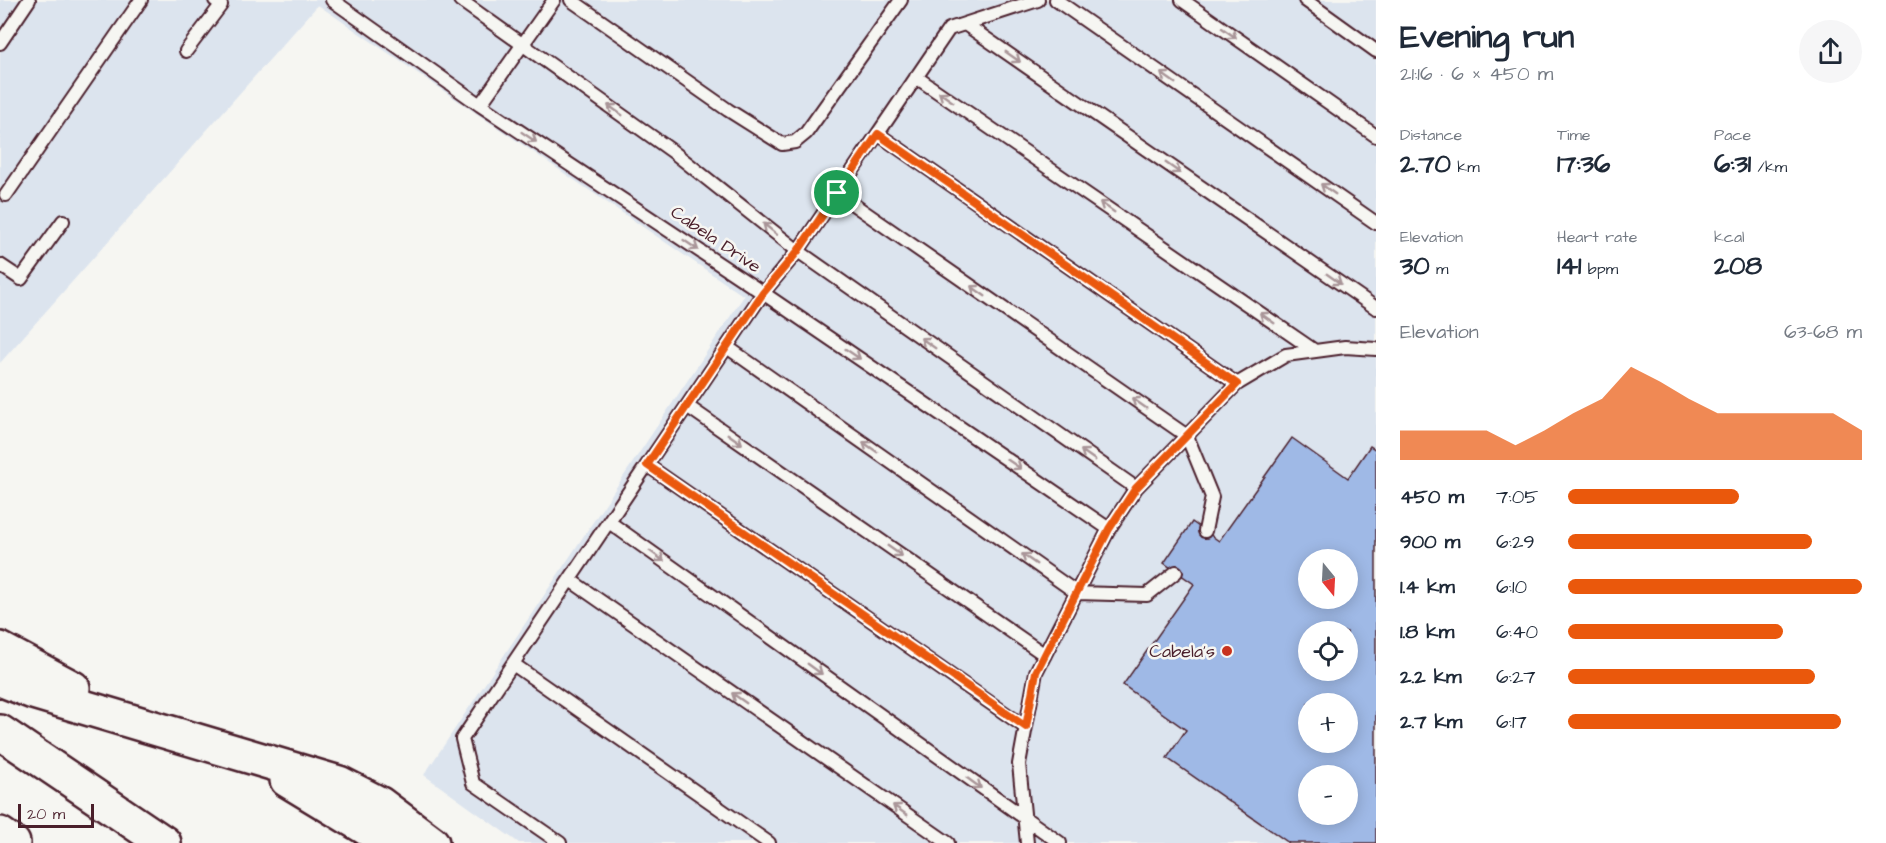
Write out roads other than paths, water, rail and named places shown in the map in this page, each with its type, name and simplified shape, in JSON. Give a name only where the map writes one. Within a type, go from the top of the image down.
[{"type":"main road","points":[[0,650],[141,723]]},
{"type":"main road","points":[[0,679],[33,692],[339,783],[380,804],[432,843]]},
{"type":"main road","points":[[0,732],[164,843]]},
{"type":"main road","points":[[250,757],[391,843]]},
{"type":"main road","points":[[0,834],[13,843]]},
{"type":"lane","points":[[0,43],[29,0]]},
{"type":"lane","points":[[6,195],[141,0]]},
{"type":"lane","name":"Cabela Drive","points":[[332,0],[480,105],[763,293],[1109,529]]},
{"type":"lane","name":"Cabela Drive","points":[[460,0],[672,151],[798,251],[1136,488]]},
{"type":"lane","points":[[480,105],[554,0]]},
{"type":"lane","points":[[571,0],[728,110],[782,144],[795,142],[806,133],[901,0]]},
{"type":"lane","points":[[560,843],[473,783],[462,739],[763,293],[798,251],[949,29],[1038,0]]},
{"type":"lane","points":[[1056,0],[1376,223]]},
{"type":"lane","points":[[1182,0],[1376,136]]},
{"type":"lane","points":[[1305,0],[1376,51]]},
{"type":"lane","points":[[186,51],[218,2]]},
{"type":"lane","points":[[965,24],[1376,308]]},
{"type":"lane","points":[[916,77],[1316,351]]},
{"type":"lane","points":[[878,134],[1237,384]]},
{"type":"lane","points":[[837,193],[1187,436],[1212,497],[1205,531]]},
{"type":"lane","points":[[0,265],[21,279],[63,221]]},
{"type":"lane","points":[[727,347],[1077,593],[1148,595],[1176,572]]},
{"type":"lane","points":[[1027,843],[1020,764],[1036,672],[1109,529],[1136,488],[1237,384],[1286,355],[1346,347],[1376,350]]},
{"type":"lane","points":[[687,406],[1045,655]]},
{"type":"lane","points":[[647,465],[1026,727]]},
{"type":"lane","points":[[609,522],[1059,843]]},
{"type":"lane","points":[[570,580],[948,843]]},
{"type":"lane","points":[[513,664],[769,843]]},
{"type":"place","name":"Cabela's","points":[[1227,651]]}]
